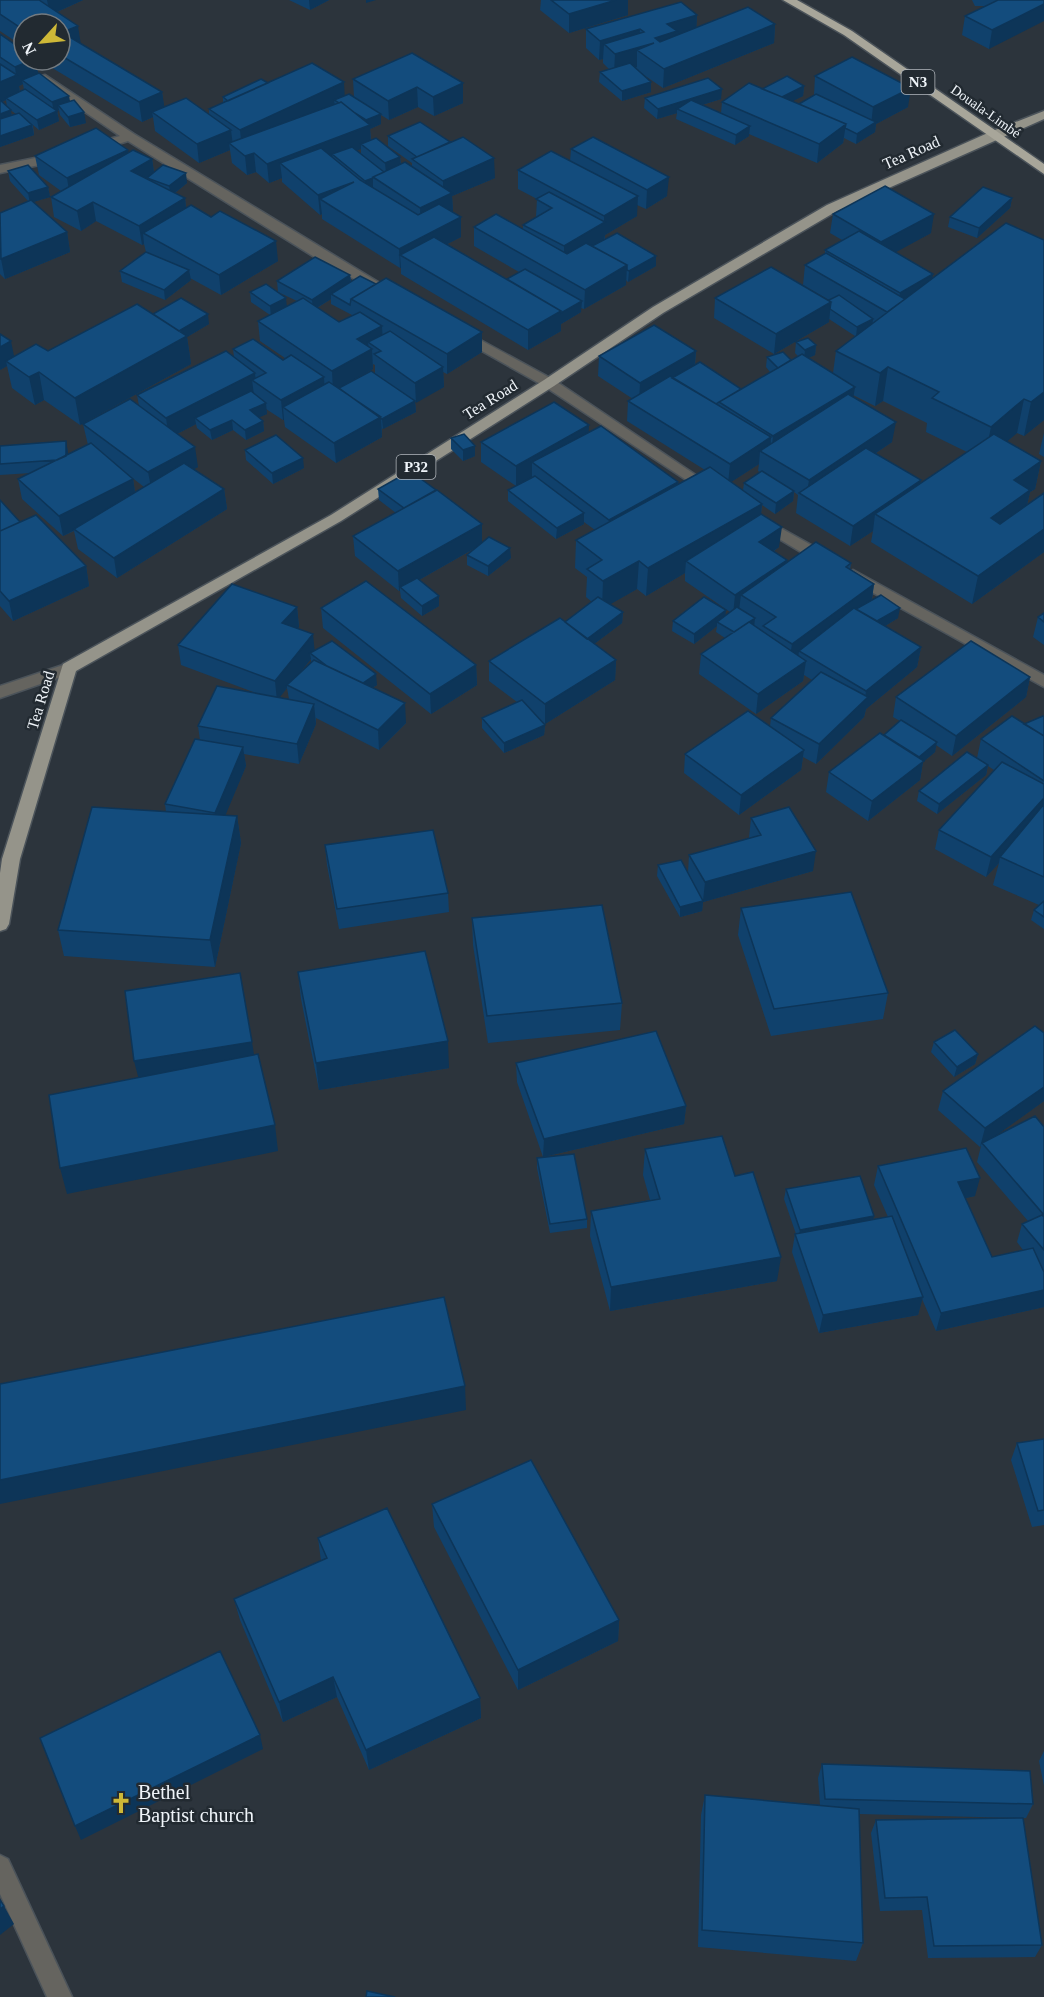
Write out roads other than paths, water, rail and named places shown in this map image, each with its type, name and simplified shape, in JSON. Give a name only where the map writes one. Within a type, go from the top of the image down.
[{"type":"highway","name":"Douala-Limbé","points":[[789,0],[848,33],[1044,170]]},
{"type":"main road","name":"Tea Road","points":[[0,924],[11,860],[69,668],[336,518],[549,383],[658,310],[832,208],[1044,115]]},
{"type":"street","points":[[37,73],[130,137],[321,255],[394,296]]},
{"type":"street","points":[[0,169],[68,156],[130,137]]},
{"type":"street","points":[[446,325],[549,383],[727,501]]},
{"type":"street","points":[[747,514],[1044,682]]},
{"type":"street","points":[[0,692],[69,668]]},
{"type":"street","points":[[0,1867],[60,1997]]},
{"type":"place","name":"Bethel Baptist church","points":[[121,1803]]}]
